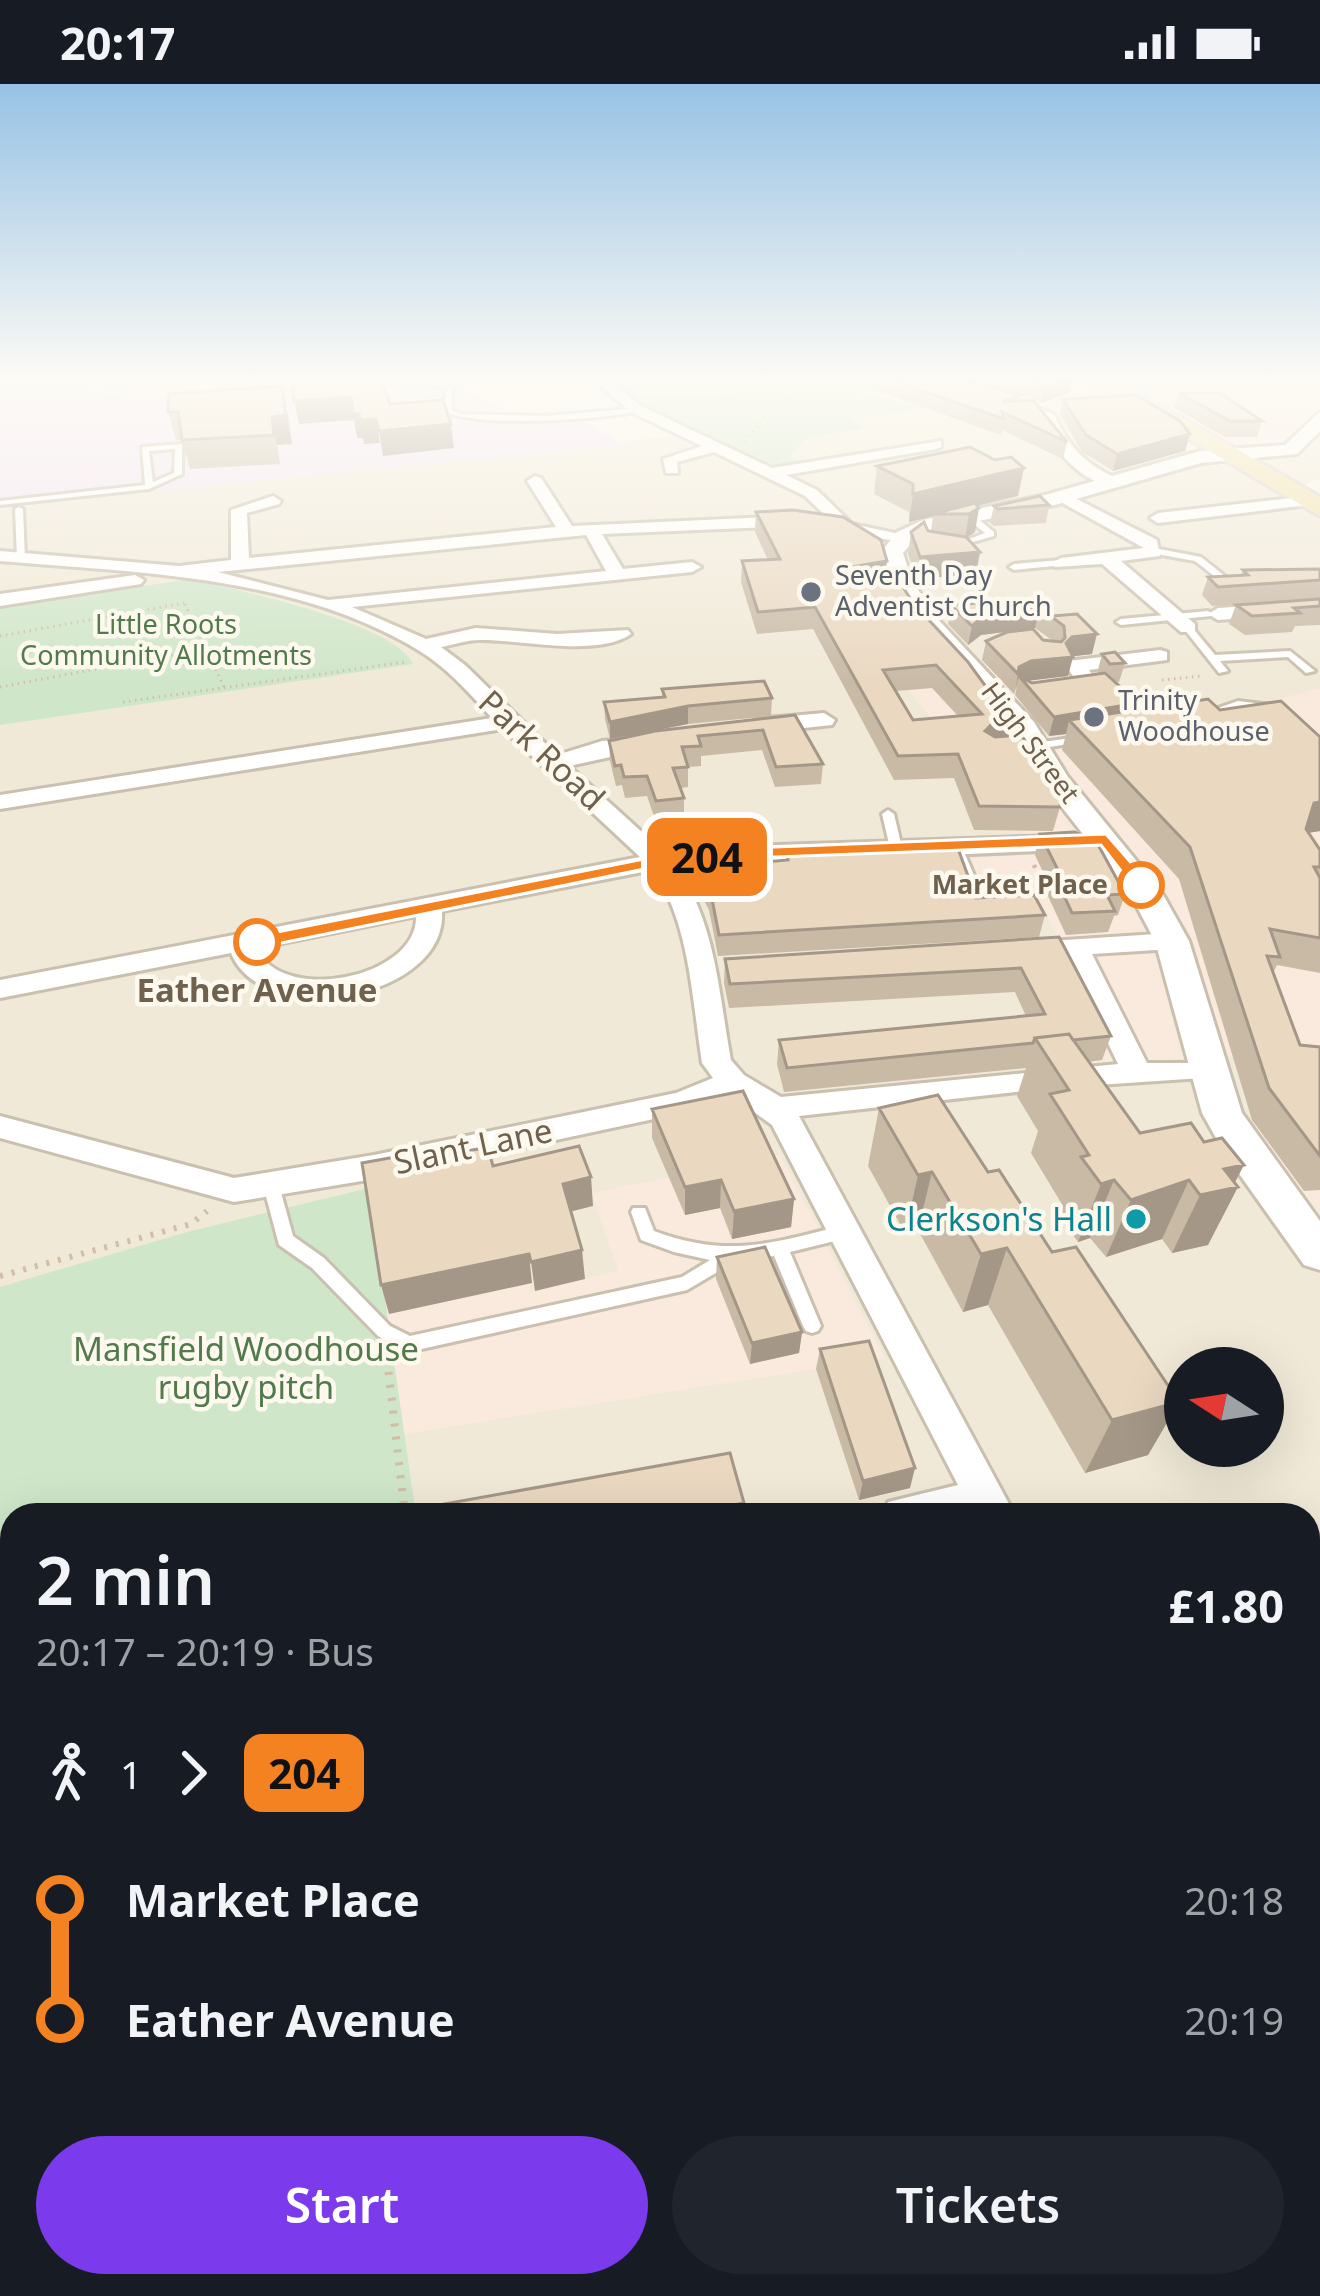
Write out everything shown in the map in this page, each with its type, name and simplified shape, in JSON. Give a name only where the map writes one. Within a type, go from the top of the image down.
[{"type":"main road","points":[[1273,479],[1315,504]]},
{"type":"street","points":[[784,479],[811,493],[844,525]]},
{"type":"street","points":[[1107,479],[1115,483]]},
{"type":"street","points":[[0,600],[240,563],[591,529],[728,522],[844,525],[907,541],[969,510],[1064,496],[1127,479]]},
{"type":"street","points":[[535,481],[567,531]]},
{"type":"street","points":[[1064,496],[1100,513],[1154,551]]},
{"type":"street","points":[[240,563],[239,510],[272,500]]},
{"type":"street","points":[[1158,518],[1315,504]]},
{"type":"street","points":[[591,529],[617,575]]},
{"type":"street","name":"High Street","points":[[907,541],[892,552],[894,563],[935,617],[1011,693],[1033,748],[1056,782],[1130,867],[1172,941],[1206,1070],[1240,1144],[1305,1215],[1320,1252]]},
{"type":"street","points":[[1061,563],[1154,551]]},
{"type":"street","points":[[0,556],[176,571]]},
{"type":"street","points":[[1107,559],[1181,623]]},
{"type":"street","points":[[327,604],[692,567]]},
{"type":"street","name":"Park Road","points":[[176,571],[327,604],[431,651],[458,669],[508,722],[659,861],[679,889],[710,970],[717,1063],[733,1082]]},
{"type":"street","points":[[1213,614],[1320,607]]},
{"type":"street","points":[[431,651],[476,634],[557,640],[621,634]]},
{"type":"street","points":[[1011,693],[1090,685],[1075,664],[1160,656]]},
{"type":"street","points":[[733,727],[819,712],[838,748]]},
{"type":"street","points":[[0,802],[508,722]]},
{"type":"street","points":[[555,763],[602,748],[683,738]]},
{"type":"street","points":[[0,989],[659,861],[1106,840]]},
{"type":"street","points":[[242,945],[254,970],[280,983],[343,985],[386,973],[411,958],[429,937],[429,909]]},
{"type":"street","points":[[981,953],[1172,941]]},
{"type":"street","points":[[1075,947],[1136,1071]]},
{"type":"street","points":[[776,1108],[1136,1071],[1206,1070]]},
{"type":"street","points":[[733,1082],[776,1108],[988,1503]]},
{"type":"street","name":"Slant Lane","points":[[0,1127],[234,1190],[682,1102],[733,1082]]},
{"type":"lane","points":[[147,479],[148,487]]},
{"type":"lane","points":[[0,502],[148,487],[166,479]]},
{"type":"lane","points":[[19,509],[21,558]]},
{"type":"lane","points":[[969,510],[991,534],[971,541]]},
{"type":"lane","points":[[1154,551],[1198,559],[1221,577]]},
{"type":"lane","points":[[964,554],[982,554]]},
{"type":"lane","points":[[1014,567],[1061,563]]},
{"type":"lane","points":[[1121,622],[1181,623],[1213,614]]},
{"type":"lane","points":[[1181,623],[1223,671]]},
{"type":"lane","points":[[1215,658],[1290,654],[1310,671]]},
{"type":"lane","points":[[1184,720],[1238,704],[1292,711]]},
{"type":"lane","points":[[1202,716],[1219,726]]},
{"type":"lane","points":[[1033,748],[1088,738]]},
{"type":"lane","points":[[888,814],[896,848]]},
{"type":"lane","points":[[956,847],[973,885]]},
{"type":"lane","points":[[271,1185],[285,1240],[318,1263],[384,1331],[408,1344],[687,1282],[730,1256]]},
{"type":"lane","points":[[639,1212],[647,1235],[684,1252],[730,1256],[841,1233]]},
{"type":"lane","points":[[780,1248],[812,1326]]},
{"type":"path","points":[[0,636],[184,603],[224,687]]},
{"type":"path","points":[[0,687],[208,648]]},
{"type":"path","points":[[123,702],[431,651]]},
{"type":"path","points":[[0,1276],[191,1224],[234,1190]]},
{"type":"path","points":[[384,1331],[404,1503]]},
{"type":"shaded area","points":[[0,479],[274,479],[0,506]]},
{"type":"shaded area","points":[[258,479],[1319,479],[1283,491],[1320,517],[1320,1503],[0,1503],[0,506]]},
{"type":"shaded area","points":[[1057,657],[1093,696],[1055,716],[1028,720],[1055,750],[1198,729],[1218,715],[1320,688],[1320,1217],[1284,1183],[1252,1120],[1234,1056],[1036,1067],[1032,1023],[1067,959],[1038,897],[931,897],[920,860],[1035,855],[1024,829],[908,690],[940,687],[931,675],[988,669],[985,663]]},
{"type":"shaded area","points":[[780,1155],[885,1358],[404,1434],[369,1188],[514,1158],[531,1292],[618,1271],[591,1193]]},
{"type":"green space","name":"Little Roots Community Allotments","points":[[190,579],[347,622],[401,649],[413,664],[0,725],[0,608]]},
{"type":"green space","name":"Mansfield Woodhouse rugby pitch","points":[[369,1188],[414,1503],[0,1503],[0,1287],[191,1231]]},
{"type":"building","points":[[903,479],[976,479],[913,494],[913,484]]},
{"type":"building","points":[[1040,496],[1049,505],[994,506]]},
{"type":"building","points":[[975,503],[979,508],[969,514],[933,514]]},
{"type":"building","points":[[793,510],[843,517],[881,540],[887,561],[851,567],[895,575],[1011,721],[993,723],[985,731],[995,737],[1021,735],[1062,790],[1060,807],[979,806],[958,754],[898,756],[815,607],[758,612],[742,561],[780,559],[756,512]],"holes":[[[936,665],[982,714],[913,720],[883,670]]]},
{"type":"building","points":[[924,522],[928,531],[966,537],[980,552],[920,557],[911,532]]},
{"type":"building","points":[[1320,569],[1320,580],[1218,587],[1208,577],[1248,575],[1243,570]]},
{"type":"building","points":[[1320,599],[1320,606],[1294,608],[1300,613],[1252,616],[1236,605]]},
{"type":"building","points":[[1017,600],[1021,605],[1047,603],[1053,616],[1077,614],[1097,634],[1072,637],[1066,643],[1073,657],[1031,661],[1019,667],[1018,674],[986,641],[1033,629],[1043,640],[1061,642],[1064,626],[1040,608],[985,615],[972,626],[951,605]]},
{"type":"building","points":[[1115,652],[1125,663],[1110,664],[1102,654]]},
{"type":"building","points":[[1105,673],[1138,703],[1054,717],[1019,676],[1032,683]]},
{"type":"building","points":[[764,681],[772,698],[688,706],[610,722],[604,702],[665,697],[662,689]]},
{"type":"building","points":[[1208,699],[1220,710],[1281,701],[1320,737],[1320,802],[1314,803],[1306,829],[1320,850],[1320,867],[1314,867],[1320,878],[1320,938],[1270,929],[1280,957],[1267,956],[1300,1045],[1320,1047],[1320,1156],[1269,1088],[1190,847],[1069,720]]},
{"type":"building","points":[[795,715],[823,764],[776,767],[763,730],[698,736],[701,746],[682,747],[688,767],[673,768],[684,798],[656,801],[647,776],[624,777],[621,765],[615,766],[609,741],[655,731]]},
{"type":"building","points":[[1074,832],[1096,841],[1125,894],[1107,895],[1115,911],[1072,913],[1040,834]]},
{"type":"building","points":[[956,843],[976,898],[1034,895],[1045,915],[719,935],[710,889],[699,868],[788,860],[787,855],[899,849],[897,844]]},
{"type":"building","points":[[1059,937],[1111,1036],[1073,1040],[1069,1034],[1035,1038],[1033,1043],[787,1068],[779,1040],[1045,1014],[1021,968],[730,984],[725,959]]},
{"type":"building","points":[[1069,1034],[1140,1133],[1191,1123],[1204,1142],[1222,1138],[1244,1165],[1224,1169],[1238,1187],[1200,1195],[1189,1180],[1131,1200],[1114,1180],[1101,1184],[1081,1157],[1089,1155],[1050,1094],[1069,1090],[1035,1038]]},
{"type":"building","points":[[743,1091],[794,1199],[734,1211],[721,1180],[685,1187],[652,1109]]},
{"type":"building","points":[[938,1095],[988,1172],[999,1170],[1052,1252],[1076,1247],[1164,1379],[1164,1406],[1112,1420],[1007,1248],[981,1254],[932,1172],[918,1175],[879,1108]]},
{"type":"building","points":[[579,1146],[591,1177],[563,1184],[582,1250],[531,1262],[529,1254],[381,1285],[362,1163],[406,1155],[408,1163],[477,1149],[489,1152],[493,1166]]},
{"type":"building","points":[[765,1247],[802,1332],[752,1343],[717,1257]]},
{"type":"building","points":[[869,1341],[915,1468],[863,1481],[820,1349]]},
{"type":"building","points":[[730,1453],[744,1503],[450,1503]]},
{"type":"bus line","name":"204","points":[[257,942],[659,861],[750,853],[1106,840],[1141,885]]},
{"type":"place","name":"Seventh Day Adventist Church","points":[[811,592]]},
{"type":"place","name":"Trinity Woodhouse","points":[[1094,717]]},
{"type":"place","name":"Market Place","points":[[1141,885]]},
{"type":"place","name":"Eather Avenue","points":[[257,942]]},
{"type":"place","name":"Clerkson's Hall","points":[[1136,1219]]}]
